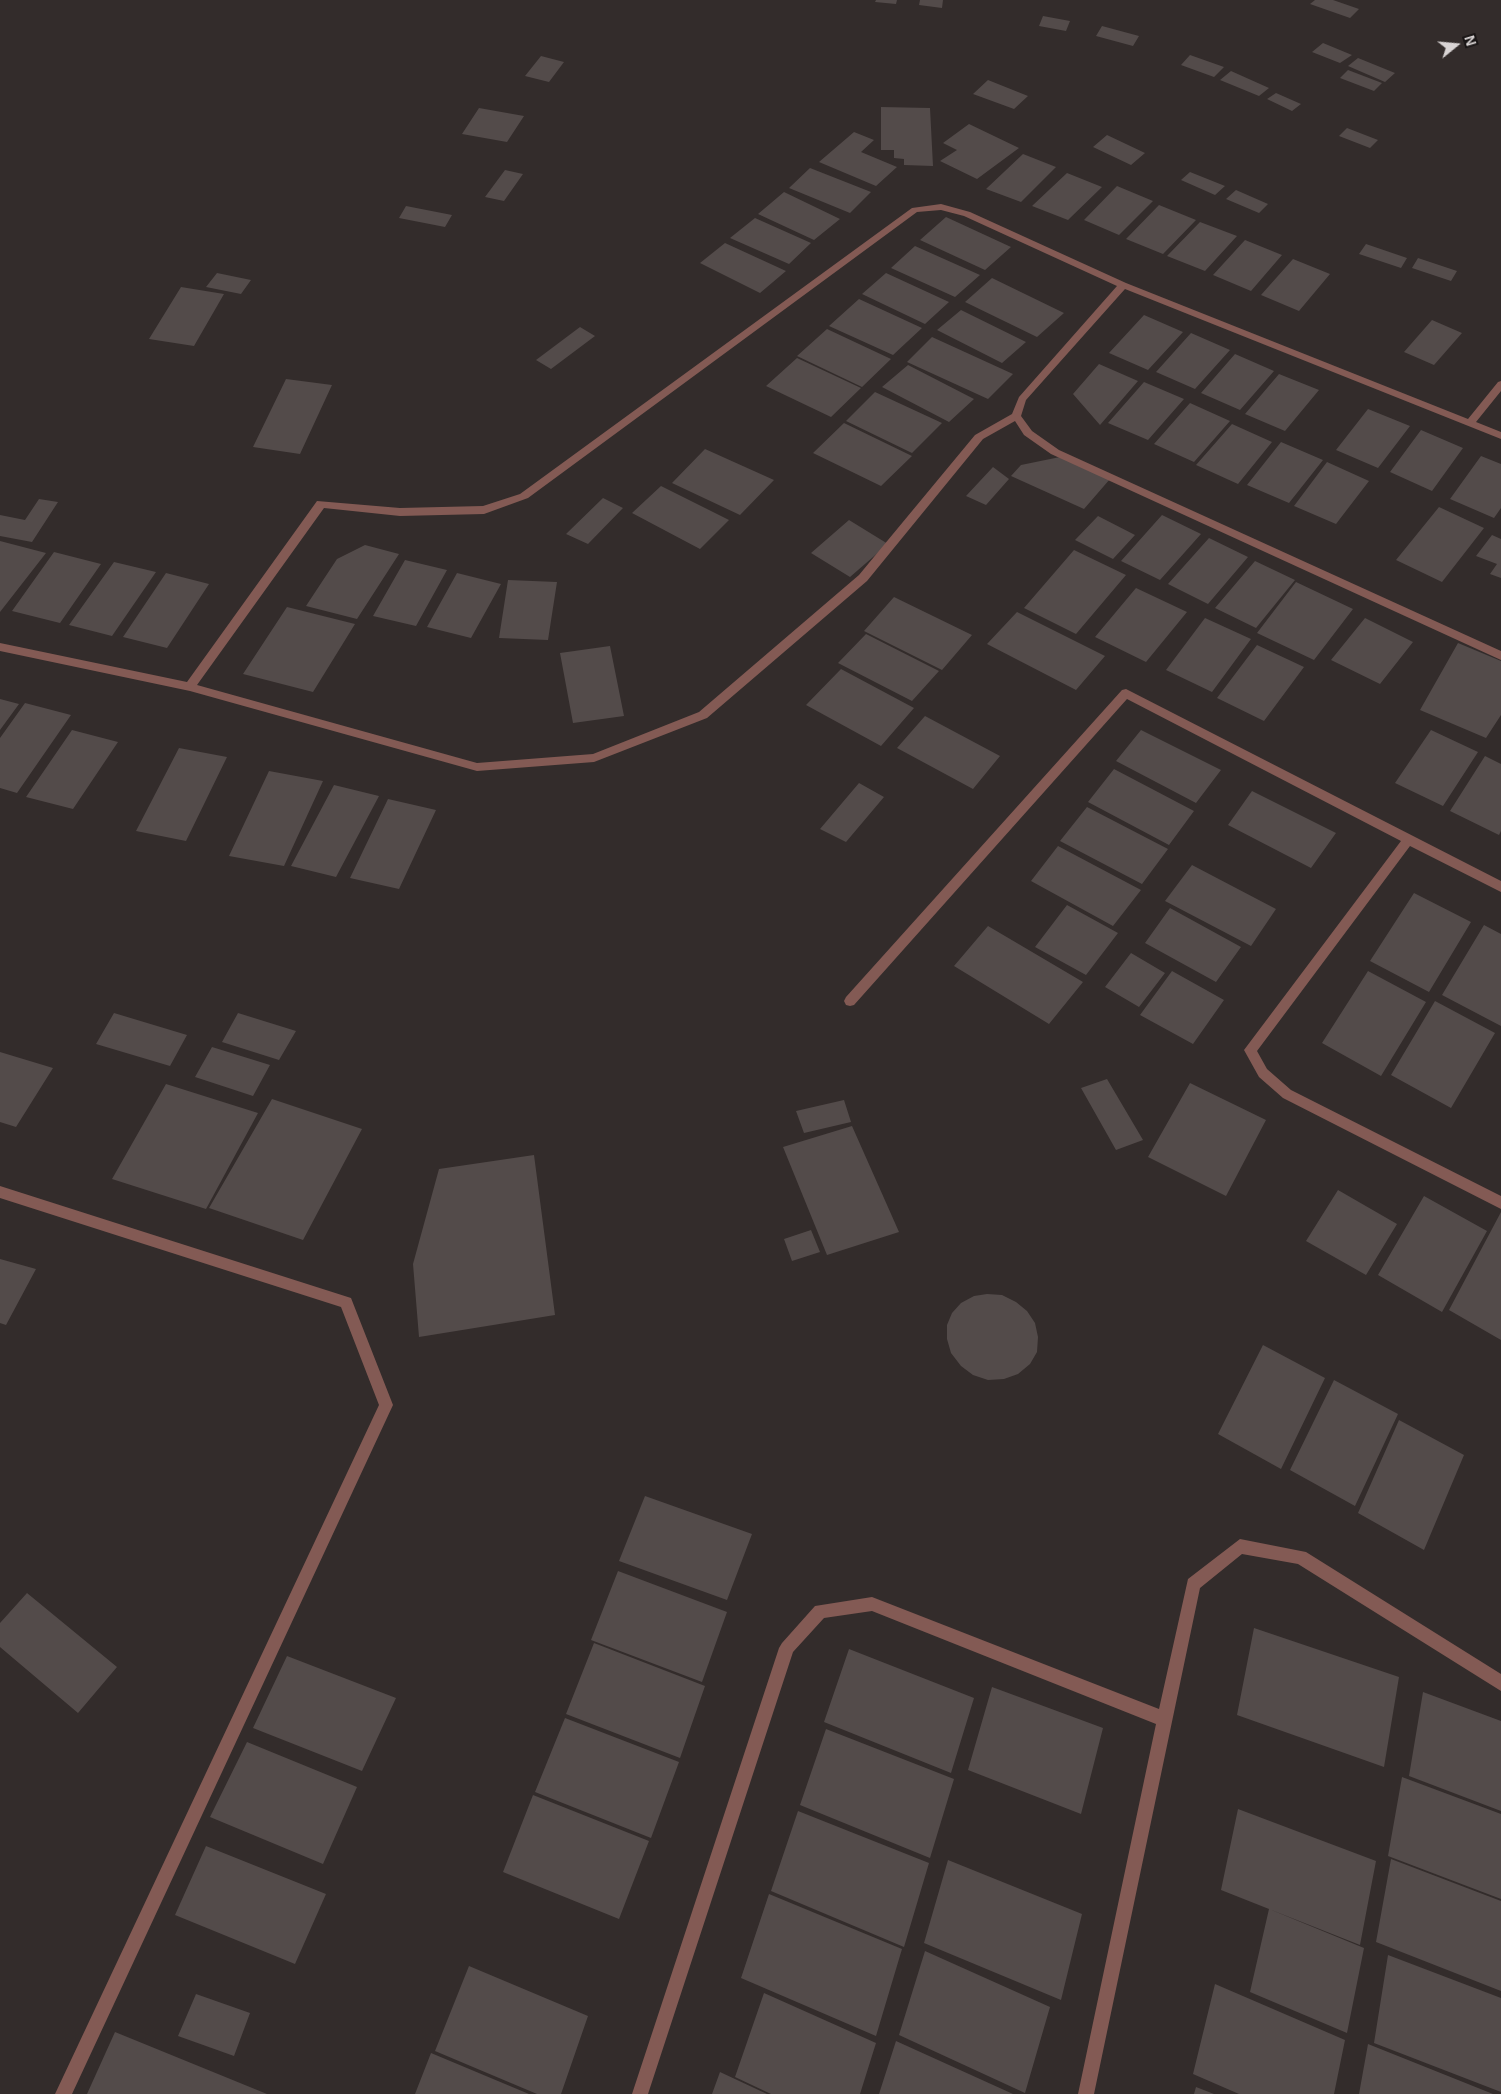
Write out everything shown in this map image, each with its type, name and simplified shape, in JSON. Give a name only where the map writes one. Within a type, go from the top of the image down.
[{"type":"street","points":[[190,687],[321,504],[400,512],[484,510],[524,496],[915,210],[941,207],[967,214],[1123,285],[1501,436]]},
{"type":"street","points":[[0,647],[190,687],[476,767],[594,758],[703,714],[863,578],[980,437],[1016,416],[1022,399],[1123,285]]},
{"type":"street","points":[[1470,424],[1501,384]]},
{"type":"street","points":[[1016,416],[1028,433],[1056,452],[1501,656]]},
{"type":"street","points":[[850,1001],[1126,693],[1501,887]]},
{"type":"street","points":[[1408,840],[1250,1050],[1263,1073],[1287,1094],[1501,1203]]},
{"type":"street","points":[[0,1192],[346,1302],[386,1404],[63,2094]]},
{"type":"street","points":[[1086,2094],[1193,1584],[1240,1546],[1300,1557],[1501,1683]]},
{"type":"street","points":[[640,2094],[788,1648],[820,1611],[872,1604],[1164,1719]]},
{"type":"building","points":[[876,0],[897,0],[896,4],[875,2]]},
{"type":"building","points":[[920,0],[943,0],[942,8],[919,5]]},
{"type":"building","points":[[1315,0],[1333,0],[1359,9],[1350,18],[1310,4]]},
{"type":"building","points":[[1043,16],[1070,21],[1066,31],[1039,26]]},
{"type":"building","points":[[1102,26],[1139,36],[1133,46],[1096,36]]},
{"type":"building","points":[[1323,43],[1352,55],[1340,63],[1312,52]]},
{"type":"building","points":[[1190,55],[1224,67],[1214,77],[1181,65]]},
{"type":"building","points":[[541,56],[564,62],[549,82],[525,76]]},
{"type":"building","points":[[1358,58],[1395,73],[1385,82],[1348,66]]},
{"type":"building","points":[[1348,70],[1382,83],[1374,91],[1340,78]]},
{"type":"building","points":[[1231,71],[1269,88],[1259,96],[1220,80]]},
{"type":"building","points":[[988,80],[1028,96],[1014,109],[973,94]]},
{"type":"building","points":[[1276,93],[1301,104],[1292,111],[1267,99]]},
{"type":"building","points":[[881,107],[930,108],[933,166],[904,165],[904,159],[894,158],[894,150],[881,150]]},
{"type":"building","points":[[479,108],[524,116],[507,142],[462,134]]},
{"type":"building","points":[[969,124],[1019,148],[977,179],[940,161],[957,150],[943,143]]},
{"type":"building","points":[[1347,128],[1378,140],[1370,148],[1339,136]]},
{"type":"building","points":[[854,132],[874,140],[861,152],[897,167],[876,186],[819,162]]},
{"type":"building","points":[[1107,135],[1145,153],[1131,165],[1093,147]]},
{"type":"building","points":[[1023,154],[1056,167],[1021,202],[986,189]]},
{"type":"building","points":[[810,168],[871,192],[850,213],[789,188]]},
{"type":"building","points":[[505,170],[523,174],[504,201],[485,197]]},
{"type":"building","points":[[1190,172],[1225,186],[1215,195],[1181,180]]},
{"type":"building","points":[[1067,173],[1102,187],[1068,220],[1032,206]]},
{"type":"building","points":[[1117,186],[1153,201],[1119,235],[1084,220]]},
{"type":"building","points":[[1236,190],[1268,204],[1259,213],[1226,199]]},
{"type":"building","points":[[784,192],[840,219],[814,240],[758,214]]},
{"type":"building","points":[[1159,205],[1196,220],[1163,254],[1126,239]]},
{"type":"building","points":[[406,206],[452,215],[445,227],[399,218]]},
{"type":"building","points":[[946,217],[1011,247],[985,270],[920,240]]},
{"type":"building","points":[[755,218],[811,243],[789,264],[730,238]]},
{"type":"building","points":[[1200,222],[1237,236],[1205,271],[1167,256]]},
{"type":"building","points":[[1245,240],[1282,255],[1251,291],[1213,275]]},
{"type":"building","points":[[725,243],[786,271],[760,293],[700,263]]},
{"type":"building","points":[[1366,244],[1407,258],[1401,268],[1359,254]]},
{"type":"building","points":[[915,246],[980,275],[955,297],[891,268]]},
{"type":"building","points":[[1418,258],[1457,271],[1451,281],[1412,268]]},
{"type":"building","points":[[1293,259],[1330,274],[1299,311],[1261,295]]},
{"type":"building","points":[[217,273],[251,280],[241,294],[206,287]]},
{"type":"building","points":[[886,273],[949,302],[925,324],[862,294]]},
{"type":"building","points":[[992,278],[1064,313],[1037,337],[965,302]]},
{"type":"building","points":[[181,287],[224,294],[194,346],[149,339]]},
{"type":"building","points":[[859,299],[922,328],[893,355],[829,326]]},
{"type":"building","points":[[961,310],[1026,342],[1002,363],[937,330]]},
{"type":"building","points":[[1144,315],[1183,332],[1148,370],[1109,353]]},
{"type":"building","points":[[1432,320],[1462,333],[1434,365],[1404,352]]},
{"type":"building","points":[[580,327],[595,336],[551,369],[536,360]]},
{"type":"building","points":[[827,329],[891,359],[862,387],[797,356]]},
{"type":"building","points":[[1191,333],[1230,350],[1195,389],[1156,372]]},
{"type":"building","points":[[932,337],[1013,374],[988,399],[907,362]]},
{"type":"building","points":[[1235,354],[1274,371],[1240,410],[1201,393]]},
{"type":"building","points":[[797,358],[861,388],[831,417],[766,386]]},
{"type":"building","points":[[1099,364],[1138,381],[1100,425],[1073,394]]},
{"type":"building","points":[[908,365],[974,399],[949,422],[882,387]]},
{"type":"building","points":[[1279,374],[1319,390],[1285,431],[1245,414]]},
{"type":"building","points":[[286,379],[332,385],[300,454],[253,447]]},
{"type":"building","points":[[1144,382],[1184,399],[1148,440],[1108,423]]},
{"type":"building","points":[[875,392],[942,423],[912,453],[846,421]]},
{"type":"building","points":[[1190,403],[1230,421],[1194,462],[1154,444]]},
{"type":"building","points":[[1368,409],[1410,426],[1378,468],[1336,450]]},
{"type":"building","points":[[844,423],[912,456],[881,486],[813,453]]},
{"type":"building","points":[[1232,424],[1272,442],[1238,484],[1196,465]]},
{"type":"building","points":[[1421,430],[1463,448],[1432,491],[1390,472]]},
{"type":"building","points":[[1281,442],[1323,460],[1289,503],[1247,485]]},
{"type":"building","points":[[705,449],[774,480],[740,515],[672,483]]},
{"type":"building","points":[[1481,456],[1501,464],[1501,508],[1494,518],[1450,499]]},
{"type":"building","points":[[1060,457],[1110,479],[1084,509],[1011,476],[1021,465]]},
{"type":"building","points":[[1327,462],[1369,481],[1336,524],[1294,506]]},
{"type":"building","points":[[993,467],[1009,479],[986,505],[966,496]]},
{"type":"building","points":[[661,486],[729,520],[700,549],[632,513]]},
{"type":"building","points":[[603,498],[623,508],[588,544],[566,534]]},
{"type":"building","points":[[39,499],[58,502],[32,542],[0,536],[0,515],[25,520]]},
{"type":"building","points":[[1439,507],[1484,528],[1442,582],[1396,560]]},
{"type":"building","points":[[1162,515],[1201,534],[1160,580],[1121,561]]},
{"type":"building","points":[[1098,516],[1135,535],[1113,559],[1075,540]]},
{"type":"building","points":[[849,520],[888,544],[850,577],[811,553]]},
{"type":"building","points":[[1492,535],[1501,539],[1501,578],[1490,574],[1497,564],[1476,556]]},
{"type":"building","points":[[1209,538],[1248,557],[1208,604],[1168,584]]},
{"type":"building","points":[[0,541],[46,553],[0,612]]},
{"type":"building","points":[[365,545],[399,554],[357,619],[306,606],[337,559]]},
{"type":"building","points":[[1074,550],[1126,575],[1076,634],[1024,608]]},
{"type":"building","points":[[54,552],[101,564],[60,623],[12,611]]},
{"type":"building","points":[[405,560],[447,570],[416,626],[373,616]]},
{"type":"building","points":[[1255,561],[1295,580],[1256,628],[1215,608]]},
{"type":"building","points":[[114,562],[156,572],[112,636],[69,625]]},
{"type":"building","points":[[166,573],[209,584],[167,648],[123,637]]},
{"type":"building","points":[[457,573],[501,584],[471,638],[427,627]]},
{"type":"building","points":[[508,580],[557,582],[548,640],[499,638]]},
{"type":"building","points":[[1296,582],[1353,609],[1314,660],[1257,633]]},
{"type":"building","points":[[1136,588],[1187,612],[1146,662],[1095,637]]},
{"type":"building","points":[[894,597],[972,635],[942,670],[864,631]]},
{"type":"building","points":[[287,607],[355,624],[313,692],[243,674]]},
{"type":"building","points":[[1017,612],[1105,656],[1076,690],[987,644]]},
{"type":"building","points":[[1205,618],[1251,639],[1212,692],[1166,670]]},
{"type":"building","points":[[1365,618],[1413,642],[1380,684],[1331,660]]},
{"type":"building","points":[[866,634],[939,671],[912,701],[838,663]]},
{"type":"building","points":[[1458,643],[1501,661],[1501,715],[1486,738],[1420,710]]},
{"type":"building","points":[[1257,645],[1304,667],[1264,721],[1217,698]]},
{"type":"building","points":[[610,646],[624,716],[573,723],[560,653]]},
{"type":"building","points":[[841,669],[914,708],[881,746],[806,705]]},
{"type":"building","points":[[0,699],[19,704],[0,730]]},
{"type":"building","points":[[25,703],[71,715],[17,793],[0,788],[0,738]]},
{"type":"building","points":[[925,716],[1000,756],[973,789],[897,748]]},
{"type":"building","points":[[72,730],[118,742],[73,809],[26,797]]},
{"type":"building","points":[[1141,730],[1221,770],[1196,803],[1116,761]]},
{"type":"building","points":[[1431,730],[1478,752],[1443,806],[1395,783]]},
{"type":"building","points":[[179,748],[227,757],[186,841],[136,831]]},
{"type":"building","points":[[1485,756],[1501,764],[1501,831],[1499,835],[1450,811]]},
{"type":"building","points":[[1114,769],[1194,811],[1169,845],[1088,802]]},
{"type":"building","points":[[269,771],[323,781],[284,866],[229,856]]},
{"type":"building","points":[[859,783],[884,797],[846,842],[820,829]]},
{"type":"building","points":[[334,785],[379,796],[336,877],[291,866]]},
{"type":"building","points":[[1252,791],[1336,833],[1311,868],[1228,825]]},
{"type":"building","points":[[388,799],[436,810],[399,889],[350,878]]},
{"type":"building","points":[[1087,807],[1168,849],[1142,884],[1060,841]]},
{"type":"building","points":[[1058,846],[1141,890],[1113,926],[1031,881]]},
{"type":"building","points":[[1192,865],[1276,909],[1251,946],[1165,901]]},
{"type":"building","points":[[1414,893],[1471,922],[1429,992],[1370,961]]},
{"type":"building","points":[[1067,905],[1118,933],[1086,975],[1035,947]]},
{"type":"building","points":[[1170,908],[1241,947],[1216,982],[1145,943]]},
{"type":"building","points":[[1484,925],[1501,934],[1501,1026],[1442,995]]},
{"type":"building","points":[[988,926],[1083,982],[1049,1024],[954,966]]},
{"type":"building","points":[[1131,953],[1165,973],[1139,1007],[1105,987]]},
{"type":"building","points":[[1172,971],[1224,1000],[1193,1044],[1140,1015]]},
{"type":"building","points":[[1368,971],[1426,1002],[1381,1076],[1322,1043]]},
{"type":"building","points":[[1435,1001],[1495,1033],[1451,1108],[1391,1075]]},
{"type":"building","points":[[114,1013],[187,1035],[170,1066],[96,1044]]},
{"type":"building","points":[[238,1013],[296,1031],[279,1060],[222,1042]]},
{"type":"building","points":[[212,1047],[270,1065],[253,1096],[195,1077]]},
{"type":"building","points":[[0,1052],[53,1068],[16,1127],[0,1122]]},
{"type":"building","points":[[1107,1079],[1143,1140],[1116,1150],[1081,1088]]},
{"type":"building","points":[[1190,1083],[1266,1120],[1226,1196],[1148,1157]]},
{"type":"building","points":[[166,1084],[258,1113],[206,1209],[112,1179]]},
{"type":"building","points":[[272,1099],[362,1129],[303,1240],[209,1208]]},
{"type":"building","points":[[844,1100],[851,1122],[804,1133],[796,1111]]},
{"type":"building","points":[[852,1126],[899,1232],[827,1255],[783,1147]]},
{"type":"building","points":[[534,1155],[555,1315],[419,1337],[413,1264],[439,1169]]},
{"type":"building","points":[[1338,1190],[1397,1224],[1366,1275],[1306,1241]]},
{"type":"building","points":[[1424,1196],[1487,1231],[1442,1312],[1378,1275]]},
{"type":"building","points":[[1501,1212],[1501,1340],[1449,1310]]},
{"type":"building","points":[[811,1230],[820,1252],[792,1261],[784,1239]]},
{"type":"building","points":[[0,1259],[36,1269],[6,1325],[0,1323]]},
{"type":"building","points":[[987,1294],[1002,1295],[1016,1302],[1027,1311],[1035,1323],[1038,1337],[1037,1352],[1030,1364],[1018,1374],[1004,1379],[988,1380],[973,1375],[961,1366],[951,1353],[947,1339],[947,1325],[952,1313],[961,1303],[974,1296]]},
{"type":"building","points":[[1263,1345],[1325,1378],[1281,1469],[1218,1434]]},
{"type":"building","points":[[1334,1380],[1398,1414],[1355,1506],[1290,1470]]},
{"type":"building","points":[[1399,1420],[1464,1455],[1424,1550],[1358,1513]]},
{"type":"building","points":[[645,1496],[752,1534],[727,1600],[619,1561]]},
{"type":"building","points":[[618,1571],[727,1612],[702,1682],[591,1640]]},
{"type":"building","points":[[27,1593],[117,1667],[78,1713],[0,1647],[0,1623]]},
{"type":"building","points":[[1254,1628],[1399,1677],[1384,1767],[1237,1715]]},
{"type":"building","points":[[594,1643],[705,1686],[680,1758],[566,1714]]},
{"type":"building","points":[[849,1649],[974,1698],[951,1773],[824,1722]]},
{"type":"building","points":[[287,1656],[396,1698],[362,1771],[253,1728]]},
{"type":"building","points":[[992,1687],[1103,1728],[1081,1814],[968,1770]]},
{"type":"building","points":[[1423,1692],[1501,1721],[1501,1811],[1409,1776]]},
{"type":"building","points":[[565,1718],[679,1762],[651,1838],[535,1792]]},
{"type":"building","points":[[826,1729],[954,1779],[930,1858],[800,1805]]},
{"type":"building","points":[[247,1742],[357,1787],[323,1864],[210,1817]]},
{"type":"building","points":[[1402,1777],[1501,1814],[1501,1899],[1388,1856]]},
{"type":"building","points":[[533,1795],[649,1841],[619,1919],[503,1872]]},
{"type":"building","points":[[1238,1809],[1376,1861],[1360,1945],[1221,1890]]},
{"type":"building","points":[[798,1811],[929,1863],[904,1947],[771,1891]]},
{"type":"building","points":[[206,1846],[326,1894],[295,1964],[175,1915]]},
{"type":"building","points":[[1391,1859],[1501,1901],[1501,1991],[1376,1942]]},
{"type":"building","points":[[948,1860],[1082,1914],[1061,2000],[924,1943]]},
{"type":"building","points":[[769,1894],[902,1949],[876,2036],[741,1978]]},
{"type":"building","points":[[1269,1909],[1364,1948],[1347,2033],[1250,1992]]},
{"type":"building","points":[[925,1951],[1050,2007],[1025,2093],[899,2035]]},
{"type":"building","points":[[1388,1955],[1501,1998],[1501,2092],[1374,2043]]},
{"type":"building","points":[[469,1966],[588,2016],[561,2094],[537,2094],[435,2051]]},
{"type":"building","points":[[1215,1984],[1345,2040],[1334,2094],[1239,2094],[1193,2074]]},
{"type":"building","points":[[764,1993],[876,2043],[860,2094],[771,2094],[735,2077]]},
{"type":"building","points":[[196,1994],[250,2013],[234,2056],[178,2036]]},
{"type":"building","points":[[115,2032],[267,2094],[87,2094]]},
{"type":"building","points":[[896,2041],[1013,2094],[879,2094]]},
{"type":"building","points":[[1368,2044],[1493,2094],[1359,2094]]},
{"type":"building","points":[[431,2053],[529,2094],[415,2094]]},
{"type":"building","points":[[720,2072],[767,2094],[712,2094]]},
{"type":"building","points":[[1196,2087],[1214,2094],[1194,2094]]}]
